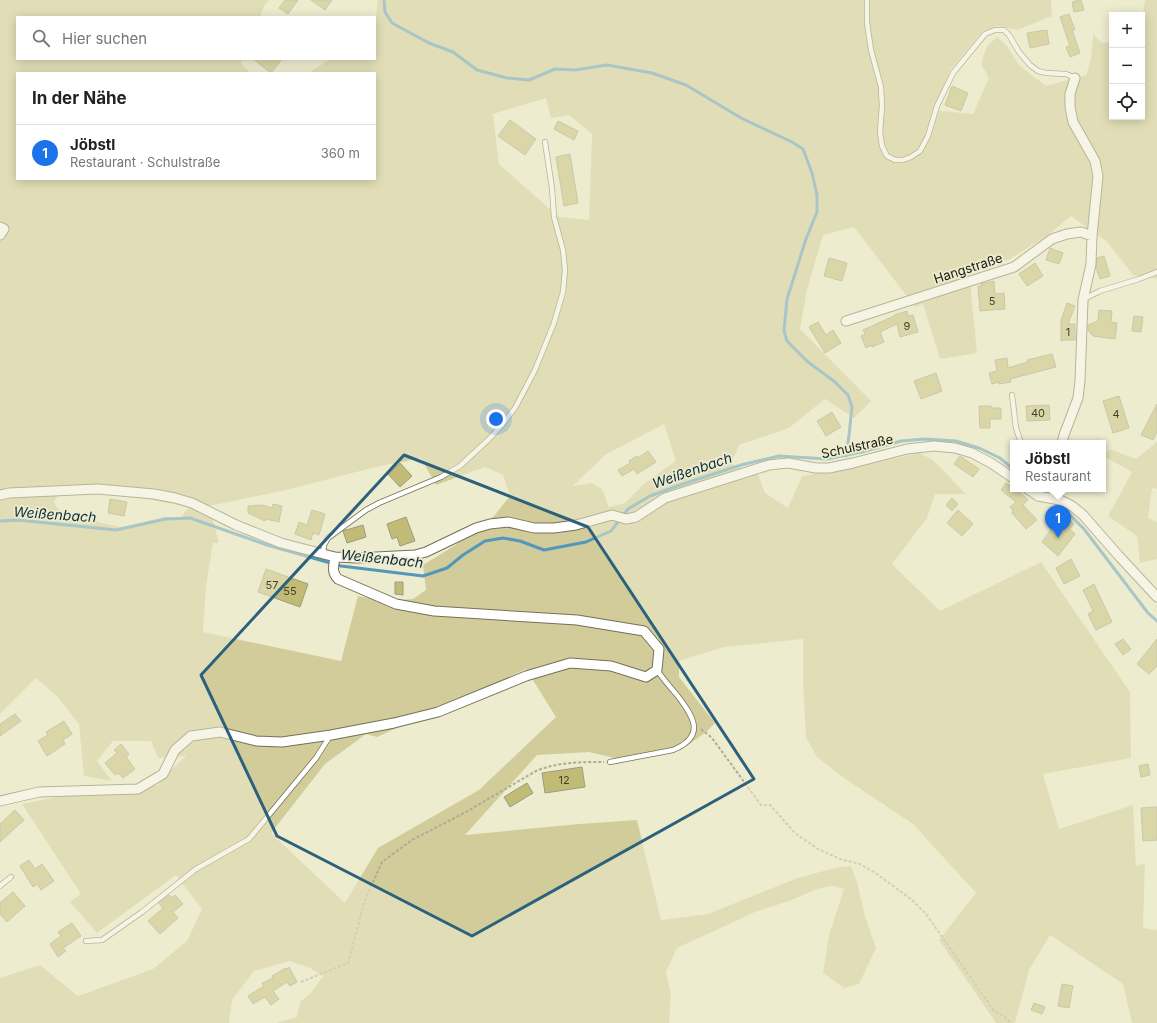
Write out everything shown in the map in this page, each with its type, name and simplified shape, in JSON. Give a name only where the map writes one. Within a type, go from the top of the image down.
[{"type":"street","points":[[1063,440],[1078,398],[1083,300],[1091,264],[1092,236],[1098,176],[1095,161],[1073,122],[1070,107],[1070,94],[1075,78]]},
{"type":"street","points":[[0,227],[4,229],[0,235]]},
{"type":"street","name":"Hangstraße","points":[[846,321],[1014,268],[1052,239],[1066,234],[1081,232],[1092,236]]},
{"type":"street","name":"Schulstraße","points":[[0,495],[9,493],[98,489],[154,494],[192,503],[242,528],[281,543],[322,553],[335,558],[357,558],[415,555],[426,552],[476,528],[490,524],[508,522],[534,528],[554,528],[576,525],[612,515],[626,519],[636,517],[665,498],[769,465],[788,463],[816,468],[829,468],[907,448],[934,446],[955,448],[972,454],[991,463],[1010,476]]},
{"type":"street","points":[[1032,492],[1038,496],[1057,499],[1072,506],[1083,515],[1157,597]]},
{"type":"street","points":[[1054,492],[1057,499]]},
{"type":"street","points":[[2,802],[39,792],[138,789],[163,774],[175,750],[191,736],[220,732],[256,740],[282,742],[331,735],[394,723],[438,712],[526,676],[570,664],[611,666],[646,677],[657,670],[659,649],[644,631],[577,620],[434,611],[396,604],[334,576],[333,571],[335,558]]},
{"type":"lane","points":[[867,0],[867,24],[871,50],[880,87],[882,106],[880,132],[882,146],[887,156],[895,160],[903,160],[920,151],[928,136],[937,106],[953,73],[985,34],[995,30],[1004,30],[1030,65],[1046,73],[1066,74],[1075,78]]},
{"type":"lane","points":[[322,553],[328,538],[366,510],[441,477],[460,466],[489,439],[515,408],[535,370],[554,323],[563,292],[565,270],[563,250],[554,217],[552,188],[545,142]]},
{"type":"lane","points":[[1083,300],[1100,291],[1157,272]]},
{"type":"lane","points":[[1012,395],[1016,428],[1020,440]]},
{"type":"lane","points":[[610,762],[673,750],[688,742],[693,734],[694,724],[688,710],[657,670]]},
{"type":"lane","points":[[86,941],[102,940],[142,912],[196,869],[249,839],[316,758],[331,735]]},
{"type":"lane","points":[[0,886],[11,877]]},
{"type":"path","points":[[694,724],[712,738],[761,805],[770,805],[795,833],[818,849],[840,859],[860,864],[877,874],[912,900],[926,914],[994,1011],[1004,1016],[1011,1023]]},
{"type":"path","points":[[301,982],[348,962],[365,900],[382,862],[412,840],[466,812],[546,766],[574,762],[610,762]]},
{"type":"highlighted area","points":[[404,455],[588,527],[754,779],[472,936],[277,836],[201,675]]},
{"type":"shaded area","points":[[0,0],[269,0],[264,6],[260,16],[16,16],[16,60],[242,60],[241,63],[249,72],[16,72],[16,180],[376,180],[376,72],[310,72],[328,60],[376,60],[376,16],[378,0],[1051,0],[1052,16],[1017,30],[998,26],[983,31],[951,69],[933,110],[973,114],[989,78],[981,64],[987,46],[997,37],[1007,46],[1019,65],[1046,86],[1086,75],[1091,60],[1093,34],[1102,43],[1109,42],[1109,120],[1145,120],[1145,12],[1143,12],[1145,0],[1157,0],[1157,279],[1133,275],[1107,242],[1071,216],[1048,235],[1010,259],[969,271],[977,353],[940,359],[923,304],[915,307],[854,227],[823,235],[807,290],[800,329],[871,401],[854,418],[825,399],[789,428],[739,445],[731,464],[758,474],[765,493],[788,508],[802,476],[919,453],[933,460],[966,494],[935,494],[927,518],[892,564],[940,611],[1041,562],[1130,692],[1131,758],[1043,774],[1059,829],[1133,805],[1136,866],[1145,863],[1143,928],[1157,930],[1157,1023],[1132,1023],[1123,984],[1050,935],[1029,970],[1015,1023],[996,1023],[939,940],[976,893],[913,824],[844,778],[816,756],[806,737],[803,682],[803,639],[724,647],[679,661],[679,677],[715,723],[706,732],[681,750],[623,760],[589,752],[537,755],[465,835],[637,820],[661,920],[708,914],[795,879],[834,868],[851,866],[876,948],[859,984],[844,988],[823,973],[829,935],[844,889],[833,886],[820,888],[789,901],[755,912],[677,948],[666,972],[671,996],[669,1023],[276,1023],[297,1017],[300,1002],[311,993],[323,976],[310,968],[290,961],[254,971],[232,1000],[229,1023],[0,1023],[0,978],[40,965],[78,996],[153,969],[187,941],[202,909],[176,875],[97,933],[70,902],[81,894],[22,804],[62,796],[125,794],[158,785],[186,756],[158,758],[151,741],[113,741],[97,761],[112,781],[84,776],[79,724],[57,696],[36,678],[0,714]],"holes":[[[546,98],[551,118],[569,115],[592,134],[589,220],[559,217],[499,164],[493,114]],[[664,424],[676,461],[645,483],[625,503],[609,507],[602,489],[592,483],[573,486],[605,455]],[[421,458],[436,485],[485,467],[503,475],[510,496],[494,516],[454,546],[423,565],[426,590],[413,599],[384,601],[358,596],[341,661],[203,632],[206,586],[213,543],[219,543],[209,506],[282,491],[372,468]],[[59,494],[120,494],[189,507],[181,517],[164,517],[121,527],[61,514],[54,502]],[[526,669],[556,717],[479,790],[378,848],[345,903],[271,833],[325,764],[366,734],[377,737]]]},
{"type":"shaded area","points":[[1157,442],[1157,489],[1152,488],[1148,518],[1157,522],[1157,559],[1140,563],[1137,536],[1108,516],[1132,472],[1106,458],[1106,453],[1110,449],[1136,459]]},
{"type":"building","points":[[285,0],[298,0],[288,14],[279,8]]},
{"type":"building","points":[[311,0],[332,0],[325,10]]},
{"type":"building","points":[[1081,0],[1084,10],[1074,12],[1072,2]]},
{"type":"building","points":[[1069,14],[1075,30],[1072,30],[1080,53],[1070,57],[1066,47],[1070,46],[1060,17]]},
{"type":"building","points":[[1047,30],[1049,44],[1030,48],[1027,33]]},
{"type":"building","points":[[254,60],[281,60],[272,72]]},
{"type":"building","points":[[952,86],[968,93],[961,111],[945,105]]},
{"type":"building","points":[[510,120],[536,139],[525,155],[498,136]]},
{"type":"building","points":[[558,121],[578,131],[574,140],[554,129]]},
{"type":"building","points":[[570,154],[578,203],[564,206],[556,157]]},
{"type":"building","points":[[1050,248],[1063,253],[1059,264],[1046,260]]},
{"type":"building","points":[[1104,256],[1110,276],[1100,279],[1096,268],[1097,258]]},
{"type":"building","points":[[829,258],[847,263],[842,281],[824,276]]},
{"type":"building","points":[[1035,263],[1043,276],[1027,286],[1019,274]]},
{"type":"building","points":[[994,281],[995,294],[1004,293],[1005,309],[980,311],[978,286]]},
{"type":"building","points":[[1067,303],[1075,306],[1068,324],[1075,324],[1075,340],[1061,341],[1061,320]]},
{"type":"building","points":[[1099,310],[1112,311],[1111,322],[1117,323],[1115,339],[1093,336],[1088,330],[1088,325],[1098,321]]},
{"type":"building","points":[[907,311],[908,316],[913,315],[918,332],[900,337],[897,324],[880,332],[884,342],[866,348],[861,336],[865,334],[863,330],[894,315]]},
{"type":"building","points":[[1134,316],[1143,317],[1141,332],[1132,331]]},
{"type":"building","points":[[818,322],[826,335],[833,330],[841,343],[825,353],[809,327]]},
{"type":"building","points":[[1052,354],[1056,367],[1010,379],[1011,382],[999,384],[999,382],[992,384],[989,373],[997,371],[995,360],[1007,358],[1008,368],[1028,362],[1027,360]]},
{"type":"building","points":[[936,373],[942,391],[921,399],[914,381]]},
{"type":"building","points":[[1119,396],[1129,428],[1113,433],[1103,401]]},
{"type":"building","points":[[1157,404],[1157,432],[1153,440],[1141,435]]},
{"type":"building","points":[[1049,405],[1050,420],[1027,421],[1026,406]]},
{"type":"building","points":[[979,406],[1001,408],[1001,419],[990,419],[990,428],[980,428]]},
{"type":"building","points":[[832,412],[841,427],[826,436],[817,421]]},
{"type":"building","points":[[648,451],[656,462],[637,474],[634,469],[622,476],[618,470],[630,463],[629,461],[637,456],[638,458]]},
{"type":"building","points":[[960,456],[979,469],[973,477],[954,464]]},
{"type":"building","points":[[400,463],[412,476],[400,487],[388,474]]},
{"type":"building","points":[[1006,483],[1010,486],[1010,492],[1018,492],[1024,496],[1028,500],[1023,505],[1037,520],[1026,529],[1012,513],[1013,511],[1010,507],[1016,502],[1001,490]]},
{"type":"building","points":[[952,498],[958,504],[952,511],[946,505]]},
{"type":"building","points":[[110,499],[127,502],[124,516],[108,513]]},
{"type":"building","points":[[273,504],[282,506],[279,522],[266,519],[265,521],[248,513],[248,506],[263,505],[272,508]]},
{"type":"building","points":[[312,510],[325,514],[319,535],[313,533],[311,540],[295,534],[299,522],[307,525]]},
{"type":"building","points":[[958,510],[973,524],[962,536],[947,523]]},
{"type":"building","points":[[1063,513],[1074,524],[1070,529],[1075,534],[1058,556],[1042,542]]},
{"type":"building","points":[[406,517],[415,541],[400,546],[397,537],[392,539],[387,524]]},
{"type":"building","points":[[363,525],[366,537],[347,543],[343,531]]},
{"type":"building","points":[[1071,559],[1080,576],[1064,584],[1056,568]]},
{"type":"building","points":[[266,569],[308,584],[300,607],[258,592]]},
{"type":"building","points":[[395,582],[403,582],[403,595],[395,594]]},
{"type":"building","points":[[1094,584],[1112,622],[1096,630],[1088,614],[1093,611],[1083,590]]},
{"type":"building","points":[[1123,639],[1131,649],[1123,655],[1115,644]]},
{"type":"building","points":[[1157,639],[1157,666],[1149,674],[1137,664]]},
{"type":"building","points":[[15,714],[21,721],[0,736],[0,724]]},
{"type":"building","points":[[64,721],[72,734],[63,740],[65,744],[47,756],[38,741],[48,735],[46,732]]},
{"type":"building","points":[[121,744],[129,754],[126,757],[135,769],[123,778],[118,773],[115,775],[105,763],[117,753],[114,750]]},
{"type":"building","points":[[1148,764],[1150,775],[1141,777],[1139,766]]},
{"type":"building","points":[[582,767],[585,787],[545,793],[542,773]]},
{"type":"building","points":[[527,783],[533,793],[510,807],[504,797]]},
{"type":"building","points":[[1157,807],[1157,840],[1143,841],[1141,808]]},
{"type":"building","points":[[15,810],[24,820],[0,842],[0,824]]},
{"type":"building","points":[[29,860],[35,869],[42,864],[54,881],[41,890],[37,884],[33,887],[20,866]]},
{"type":"building","points":[[13,892],[25,906],[7,922],[0,914],[0,903]]},
{"type":"building","points":[[169,895],[171,898],[175,895],[183,904],[173,912],[178,918],[160,934],[148,921],[163,908],[159,903]]},
{"type":"building","points":[[72,923],[81,936],[63,948],[66,951],[58,957],[50,944],[61,936],[58,932]]},
{"type":"building","points":[[289,967],[297,982],[290,986],[287,982],[273,991],[279,999],[271,1005],[265,997],[253,1004],[248,996],[264,986],[262,983],[273,978],[272,976]]},
{"type":"building","points":[[1062,984],[1073,986],[1069,1008],[1058,1006]]},
{"type":"building","points":[[1034,1003],[1045,1007],[1042,1014],[1031,1010]]},
{"type":"waterway","points":[[384,0],[385,12],[392,23],[429,43],[453,52],[477,70],[507,78],[529,80],[555,69],[575,70],[607,65],[652,73],[686,85],[741,118],[792,142],[803,149],[812,173],[817,195],[817,212],[806,239],[787,299],[784,331],[787,341],[808,362],[835,382],[848,395],[852,407],[846,456]]},
{"type":"waterway","name":"Weißenbach","points":[[0,521],[18,520],[116,530],[166,519],[190,518],[267,545],[341,566],[423,576],[447,568],[463,555],[485,541],[503,538],[520,541],[544,550],[586,542],[611,531],[628,509],[650,496],[741,465],[779,456],[827,459],[862,452],[901,441],[925,439],[956,441],[979,448],[1000,458],[1010,466]]},
{"type":"waterway","name":"Weißenbach","points":[[1054,502],[1084,529],[1148,613],[1157,621]]},
{"type":"place","name":"Jöbstl","points":[[1058,538]]}]
